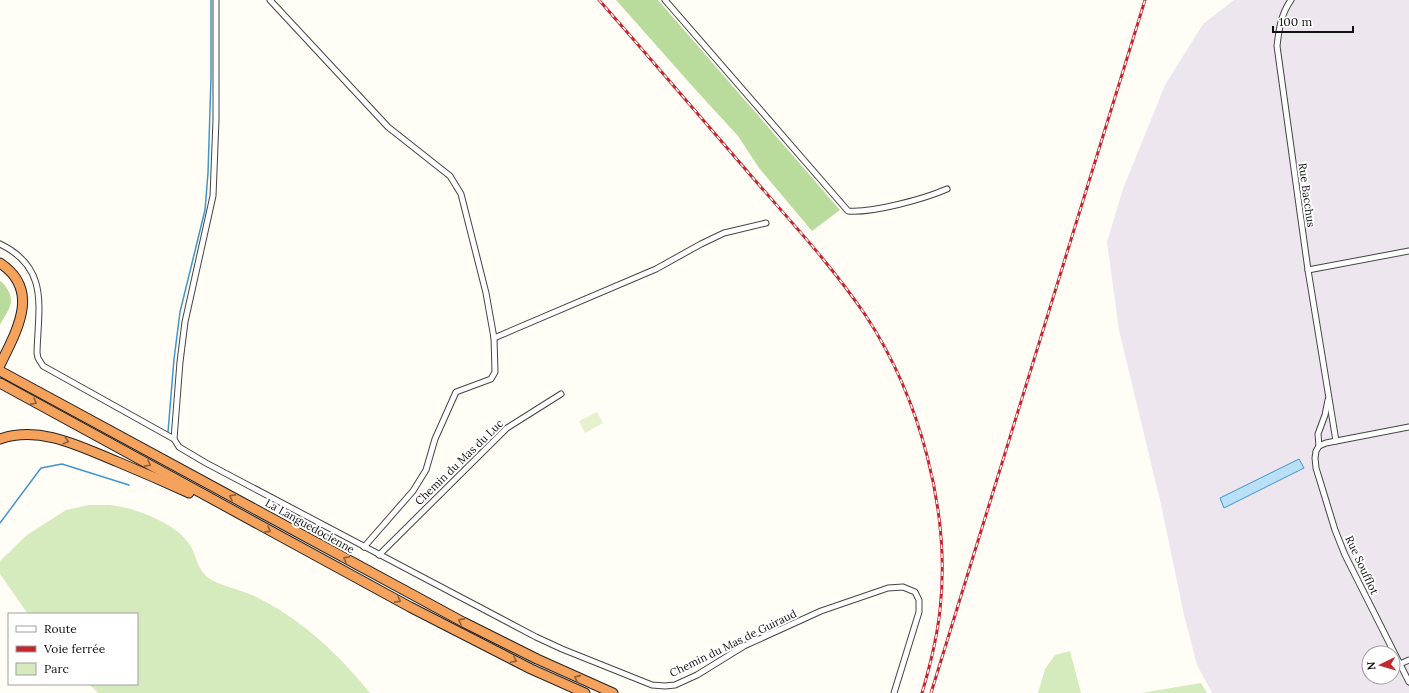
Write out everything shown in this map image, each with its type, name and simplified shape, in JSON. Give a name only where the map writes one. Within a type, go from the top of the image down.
[{"type":"highway","points":[[0,262],[16,278],[23,297],[21,313],[0,365]]},
{"type":"highway","points":[[0,269],[6,274],[13,284],[16,290],[18,302],[16,320],[10,340],[0,356]]},
{"type":"highway","name":"La Languedocienne","points":[[0,371],[463,622],[537,659],[613,693]]},
{"type":"highway","name":"La Languedocienne","points":[[0,383],[410,607],[531,669],[585,693]]},
{"type":"highway","points":[[0,439],[16,435],[29,434],[60,439],[191,494],[209,498]]},
{"type":"street","points":[[174,439],[180,362],[185,322],[213,196],[216,120],[216,0]]},
{"type":"street","points":[[270,0],[388,127],[450,176],[461,194],[486,293],[494,338],[495,372],[491,379],[456,392],[435,439],[426,470],[413,491],[364,547]]},
{"type":"street","points":[[665,0],[848,211],[859,212],[876,209],[909,201],[947,189]]},
{"type":"street","name":"Rue Bacchus","points":[[1291,0],[1279,24],[1276,46],[1308,270],[1336,440]]},
{"type":"street","points":[[494,338],[656,269],[724,233],[766,224]]},
{"type":"street","points":[[0,244],[21,257],[29,267],[34,278],[39,299],[37,353],[43,366],[174,439],[179,447],[193,456],[379,555]]},
{"type":"street","points":[[1308,270],[1409,251]]},
{"type":"street","name":"Chemin du Mas du Luc","points":[[379,555],[506,428],[561,394]]},
{"type":"street","name":"Rue Bacchus","points":[[1318,448],[1318,434],[1325,415],[1329,395]]},
{"type":"street","points":[[1318,448],[1326,443],[1336,440],[1409,427]]},
{"type":"street","name":"Rue Soufflot","points":[[1318,448],[1315,458],[1316,468],[1335,530],[1345,555],[1390,645]]},
{"type":"street","name":"Chemin du Mas de Guiraud","points":[[379,555],[536,637],[652,685],[665,686],[675,685],[697,675],[744,646],[821,611],[888,588],[903,587],[915,592],[919,600],[919,612],[894,693]]},
{"type":"street","name":"Rue Soufflot","points":[[1401,666],[1409,682]]},
{"type":"shaded area","points":[[1234,0],[1409,0],[1409,693],[1212,693],[1197,665],[1184,615],[1162,509],[1119,330],[1107,242],[1123,189],[1165,85],[1203,24]]},
{"type":"green space","points":[[616,0],[658,0],[840,210],[812,231],[759,168],[738,136]]},
{"type":"green space","points":[[0,281],[8,290],[11,304],[0,325]]},
{"type":"green space","points":[[597,412],[603,423],[585,433],[579,421]]},
{"type":"green space","points":[[89,505],[105,505],[127,508],[152,517],[175,529],[190,545],[202,572],[210,579],[225,586],[247,593],[269,603],[285,613],[317,637],[345,664],[370,693],[98,693],[90,685],[138,685],[138,613],[27,613],[0,574],[0,561],[27,535],[66,510]]},
{"type":"green space","points":[[1070,651],[1081,693],[1038,693],[1045,669],[1055,655]]},
{"type":"green space","points":[[1201,683],[1207,693],[1141,693]]},
{"type":"water","points":[[1299,459],[1304,468],[1224,508],[1220,498]]},
{"type":"waterway","points":[[168,432],[174,359],[180,312],[205,210],[208,173],[211,78],[211,0]]},
{"type":"waterway","points":[[0,523],[41,468],[62,464],[129,485]]},
{"type":"railway","points":[[599,0],[840,280],[866,316],[885,348],[902,383],[916,419],[927,457],[936,496],[941,534],[942,573],[940,610],[933,652],[922,693]]},
{"type":"railway","points":[[931,693],[1145,0]]}]
